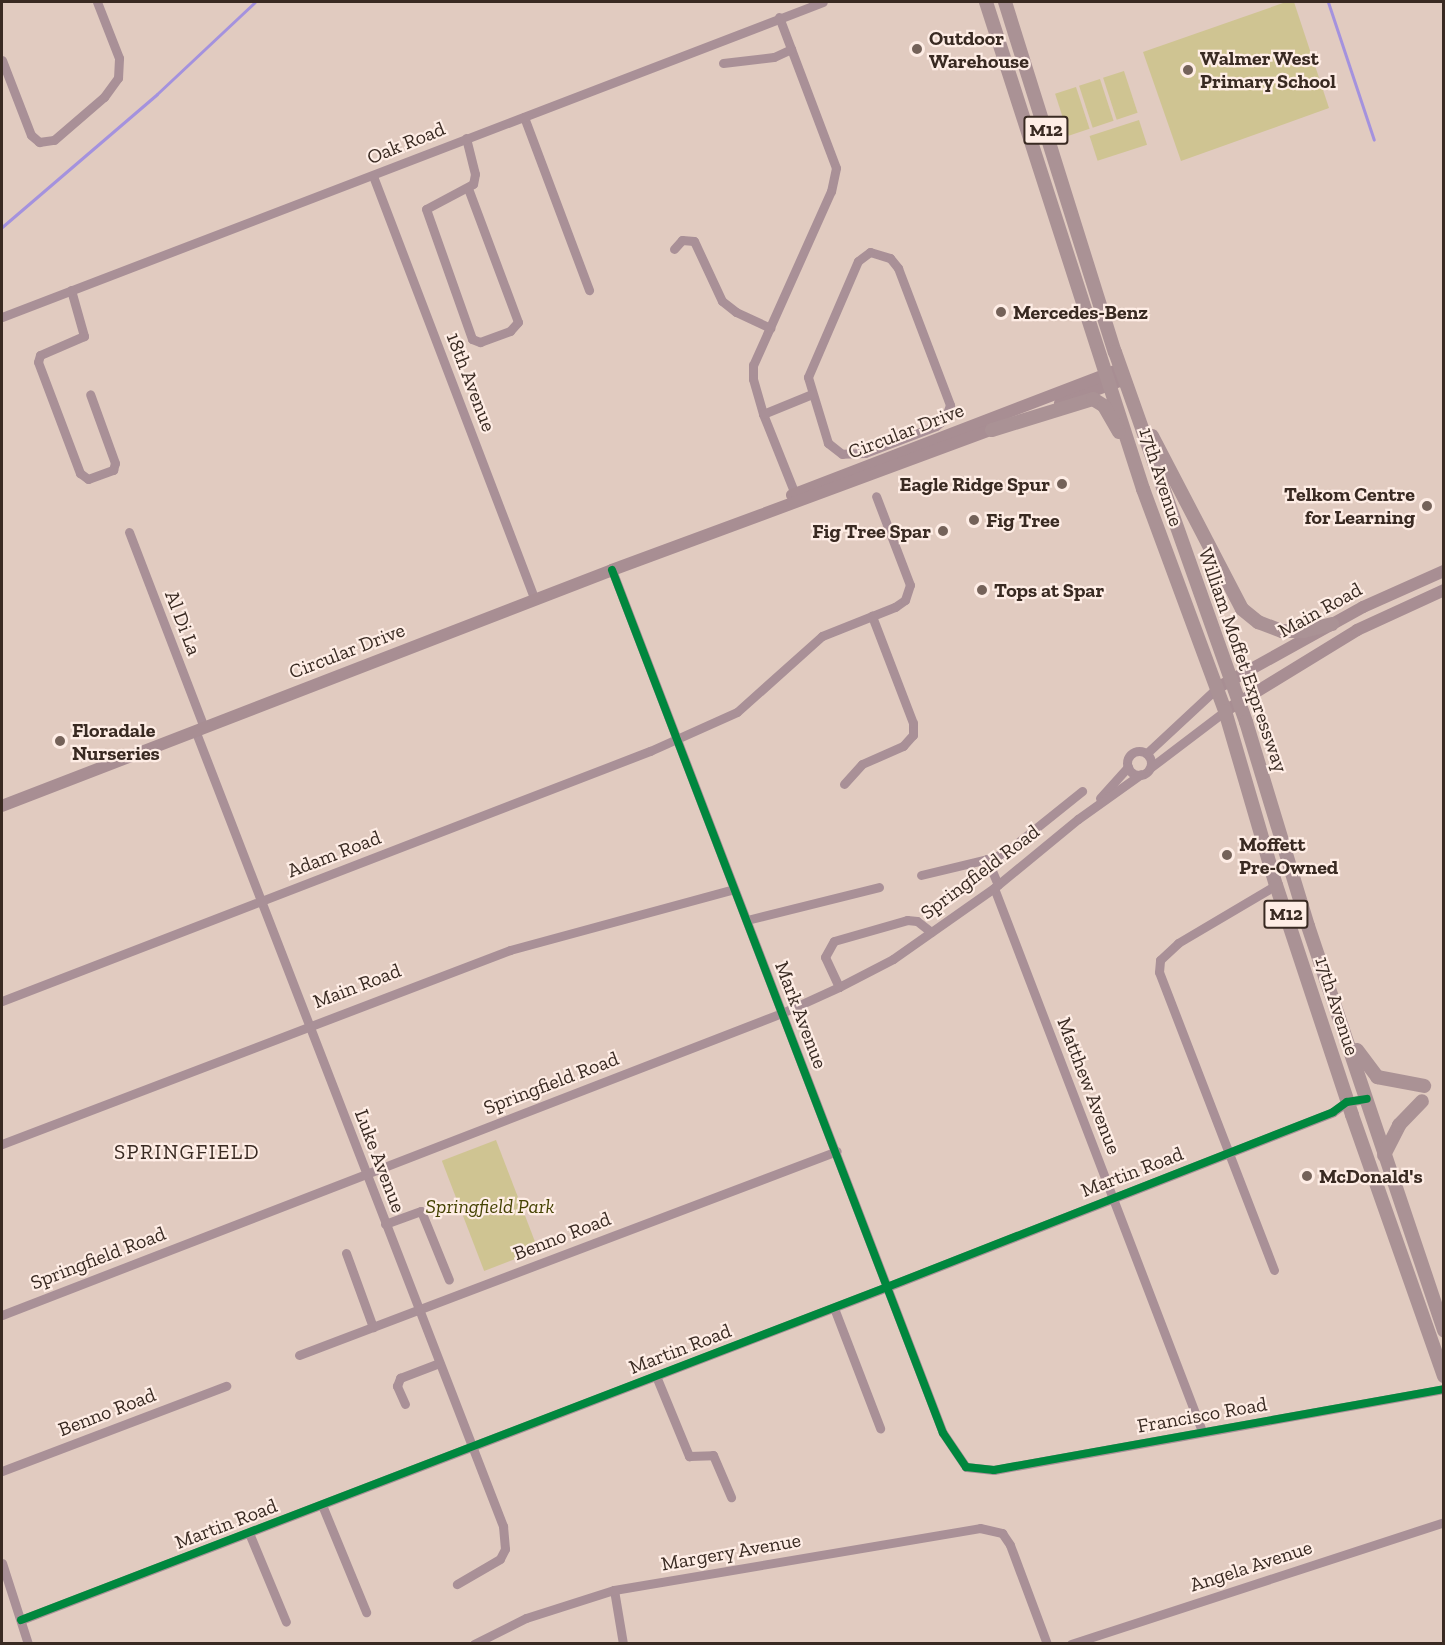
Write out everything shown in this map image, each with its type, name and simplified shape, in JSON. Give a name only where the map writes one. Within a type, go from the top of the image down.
[{"type":"main road","name":"M12","points":[[986,2],[1108,379]]},
{"type":"main road","name":"William Moffet Expressway","points":[[1005,2],[1123,374],[1239,704],[1308,926],[1342,1018],[1383,1155],[1443,1331]]},
{"type":"main road","name":"17th Avenue","points":[[1108,379],[1129,446],[1225,711],[1276,885],[1443,1376]]},
{"type":"main road","points":[[992,430],[1093,399],[1104,406],[1129,446]]},
{"type":"main road","points":[[1142,427],[1154,438],[1231,594],[1242,609],[1264,625],[1282,631],[1304,631],[1332,624]]},
{"type":"main road","points":[[1342,1018],[1360,1055],[1377,1077],[1424,1086]]},
{"type":"main road","points":[[1383,1155],[1399,1125],[1422,1101]]},
{"type":"street","points":[[2,60],[31,135],[42,142],[54,140],[104,97],[118,78],[119,58],[97,2]]},
{"type":"street","name":"Oak Road","points":[[2,317],[823,2]]},
{"type":"street","points":[[779,18],[833,154],[836,176],[752,371],[763,414],[795,494]]},
{"type":"street","points":[[723,63],[774,57],[791,49]]},
{"type":"street","points":[[524,117],[589,290]]},
{"type":"street","points":[[466,138],[475,180],[468,188],[426,209],[472,339],[480,342],[510,331],[518,322],[468,188]]},
{"type":"street","name":"18th Avenue","points":[[373,176],[535,600]]},
{"type":"street","points":[[674,249],[682,240],[694,241],[722,301],[736,312],[770,328]]},
{"type":"street","points":[[870,252],[883,254],[898,268],[948,395],[948,415],[936,426],[873,450],[842,454],[828,443],[812,394],[809,372],[858,261],[870,252]]},
{"type":"street","points":[[71,290],[84,336],[40,355],[39,362],[80,473],[88,479],[113,470],[115,463],[90,393]]},
{"type":"street","name":"Circular Drive","points":[[708,535],[716,526],[795,494],[1123,374]]},
{"type":"street","name":"Circular Drive","points":[[2,806],[612,570],[992,430],[1108,379]]},
{"type":"street","points":[[763,414],[812,394]]},
{"type":"street","name":"Adam Road","points":[[2,1001],[678,738],[743,708],[816,640],[900,604],[910,589],[876,496]]},
{"type":"street","name":"Al Di La","points":[[129,532],[200,729]]},
{"type":"street","name":"Mark Avenue","points":[[612,570],[837,1151],[943,1433],[966,1467]]},
{"type":"street","name":"Main Road","points":[[1217,688],[1332,624],[1443,571]]},
{"type":"street","name":"Main Road","points":[[1225,711],[1349,634],[1443,590]]},
{"type":"street","points":[[844,784],[862,764],[903,746],[913,735],[913,723],[872,616]]},
{"type":"street","points":[[1217,688],[1146,753],[1150,768],[1225,711]]},
{"type":"street","name":"Luke Avenue","points":[[200,729],[261,901],[503,1526],[505,1549],[490,1567],[457,1584]]},
{"type":"street","name":"Springfield Road","points":[[1078,819],[1128,767],[1132,753],[1146,753]]},
{"type":"street","points":[[1128,767],[1141,774]]},
{"type":"street","name":"Springfield Road","points":[[2,1315],[782,1013],[839,987],[892,959],[996,887],[1078,819],[1150,768]]},
{"type":"street","points":[[921,875],[1005,853],[1082,791]]},
{"type":"street","name":"Matthew Avenue","points":[[987,859],[1202,1431]]},
{"type":"street","points":[[1274,1270],[1161,985],[1160,960],[1178,943],[1276,885]]},
{"type":"street","points":[[747,920],[879,887]]},
{"type":"street","name":"Main Road","points":[[2,1144],[548,937],[734,889]]},
{"type":"street","points":[[839,987],[825,957],[834,941],[907,920],[917,921],[931,932]]},
{"type":"street","name":"Martin Road","points":[[21,1620],[834,1308],[1333,1112],[1369,1105]]},
{"type":"street","name":"Benno Road","points":[[299,1355],[837,1151]]},
{"type":"street","points":[[385,1224],[421,1210],[449,1280]]},
{"type":"street","points":[[346,1253],[374,1327]]},
{"type":"street","points":[[834,1308],[880,1428]]},
{"type":"street","points":[[405,1404],[397,1386],[400,1378],[439,1363]]},
{"type":"street","points":[[656,1376],[689,1456],[713,1455],[731,1497]]},
{"type":"street","name":"Benno Road","points":[[2,1472],[226,1386]]},
{"type":"street","name":"Francisco Road","points":[[966,1467],[994,1470],[1443,1389]]},
{"type":"street","points":[[322,1505],[366,1612]]},
{"type":"street","name":"Angela Avenue","points":[[1071,1644],[1443,1522]]},
{"type":"street","name":"Margery Avenue","points":[[474,1644],[526,1618],[614,1590],[942,1532],[980,1528],[1002,1533],[1016,1557],[1047,1644]]},
{"type":"street","points":[[249,1533],[286,1622]]},
{"type":"street","points":[[2,1563],[28,1644]]},
{"type":"street","points":[[614,1590],[623,1644]]},
{"type":"green space","points":[[1286,2],[1294,2],[1329,108],[1181,161],[1143,52]]},
{"type":"green space","points":[[1124,71],[1138,113],[1117,120],[1103,78]]},
{"type":"green space","points":[[1100,79],[1114,121],[1093,128],[1079,86]]},
{"type":"green space","points":[[1076,87],[1090,129],[1069,136],[1055,94]]},
{"type":"green space","points":[[1139,120],[1147,145],[1098,161],[1090,136]]},
{"type":"green space","name":"Springfield Park","points":[[496,1140],[538,1250],[484,1271],[442,1161]]},
{"type":"waterway","points":[[2,227],[157,94],[255,2]]},
{"type":"waterway","points":[[1328,2],[1374,140]]},
{"type":"cycle path","points":[[612,570],[943,1433],[966,1467],[994,1470],[1444,1389]]},
{"type":"cycle path","points":[[21,1620],[887,1287],[1333,1112],[1347,1102],[1367,1099]]},
{"type":"place","name":"Outdoor Warehouse","points":[[917,49]]},
{"type":"place","name":"Walmer West Primary School","points":[[1188,70]]},
{"type":"place","name":"Mercedes-Benz","points":[[1001,312]]},
{"type":"place","name":"Eagle Ridge Spur","points":[[1062,484]]},
{"type":"place","name":"Telkom Centre for Learning","points":[[1427,506]]},
{"type":"place","name":"Fig Tree","points":[[974,520]]},
{"type":"place","name":"Fig Tree Spar","points":[[943,531]]},
{"type":"place","name":"Tops at Spar","points":[[982,590]]},
{"type":"place","name":"Floradale Nurseries","points":[[60,741]]},
{"type":"place","name":"Moffett Pre-Owned","points":[[1227,855]]},
{"type":"place","name":"McDonald's","points":[[1307,1176]]},
{"type":"district","name":"SPRINGFIELD","points":[[187,1152]]}]
